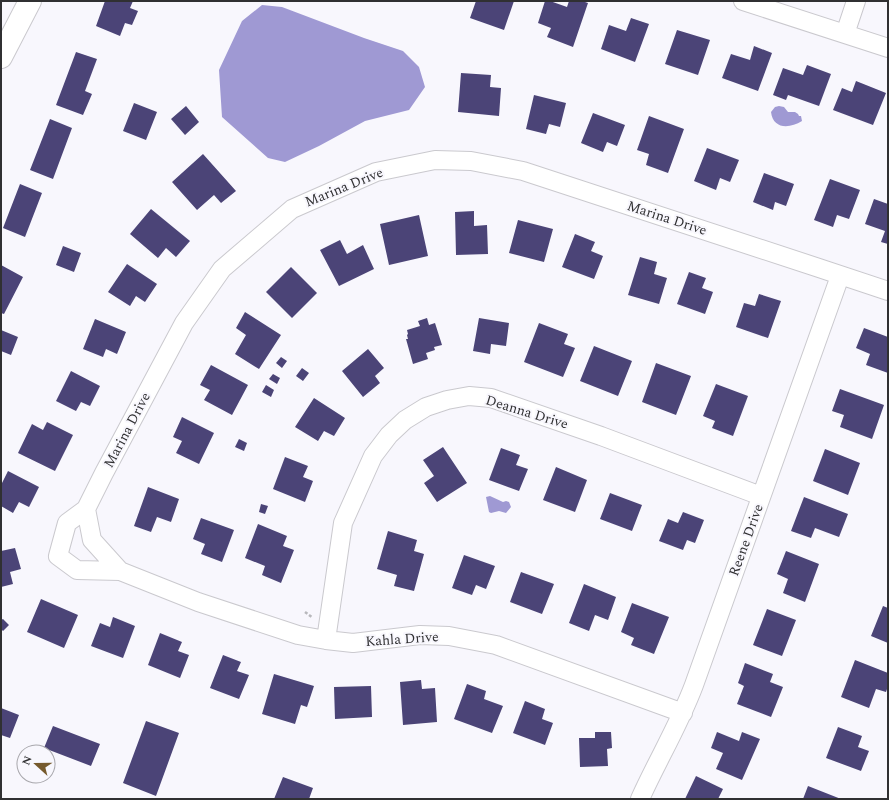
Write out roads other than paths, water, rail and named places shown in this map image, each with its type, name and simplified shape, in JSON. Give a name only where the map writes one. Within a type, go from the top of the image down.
[{"type":"main road","points":[[1,57],[30,1]]},
{"type":"street","points":[[743,1],[888,48]]},
{"type":"street","points":[[845,34],[856,1]]},
{"type":"street","name":"Marina Drive","points":[[58,556],[67,523],[86,509],[184,323],[222,269],[292,209],[376,172],[435,160],[471,161],[523,171],[888,291]]},
{"type":"street","name":"Reene Drive","points":[[640,799],[683,713],[694,686],[840,276]]},
{"type":"street","name":"Deanna Drive","points":[[326,640],[343,523],[373,456],[389,435],[405,420],[426,407],[447,400],[469,396],[491,398],[762,496]]},
{"type":"street","name":"Kahla Drive","points":[[86,509],[92,540],[120,572]]},
{"type":"street","name":"Kahla Drive","points":[[58,556],[76,570],[120,572],[198,602],[298,635],[353,643],[420,635],[449,636],[496,645],[683,713]]}]
